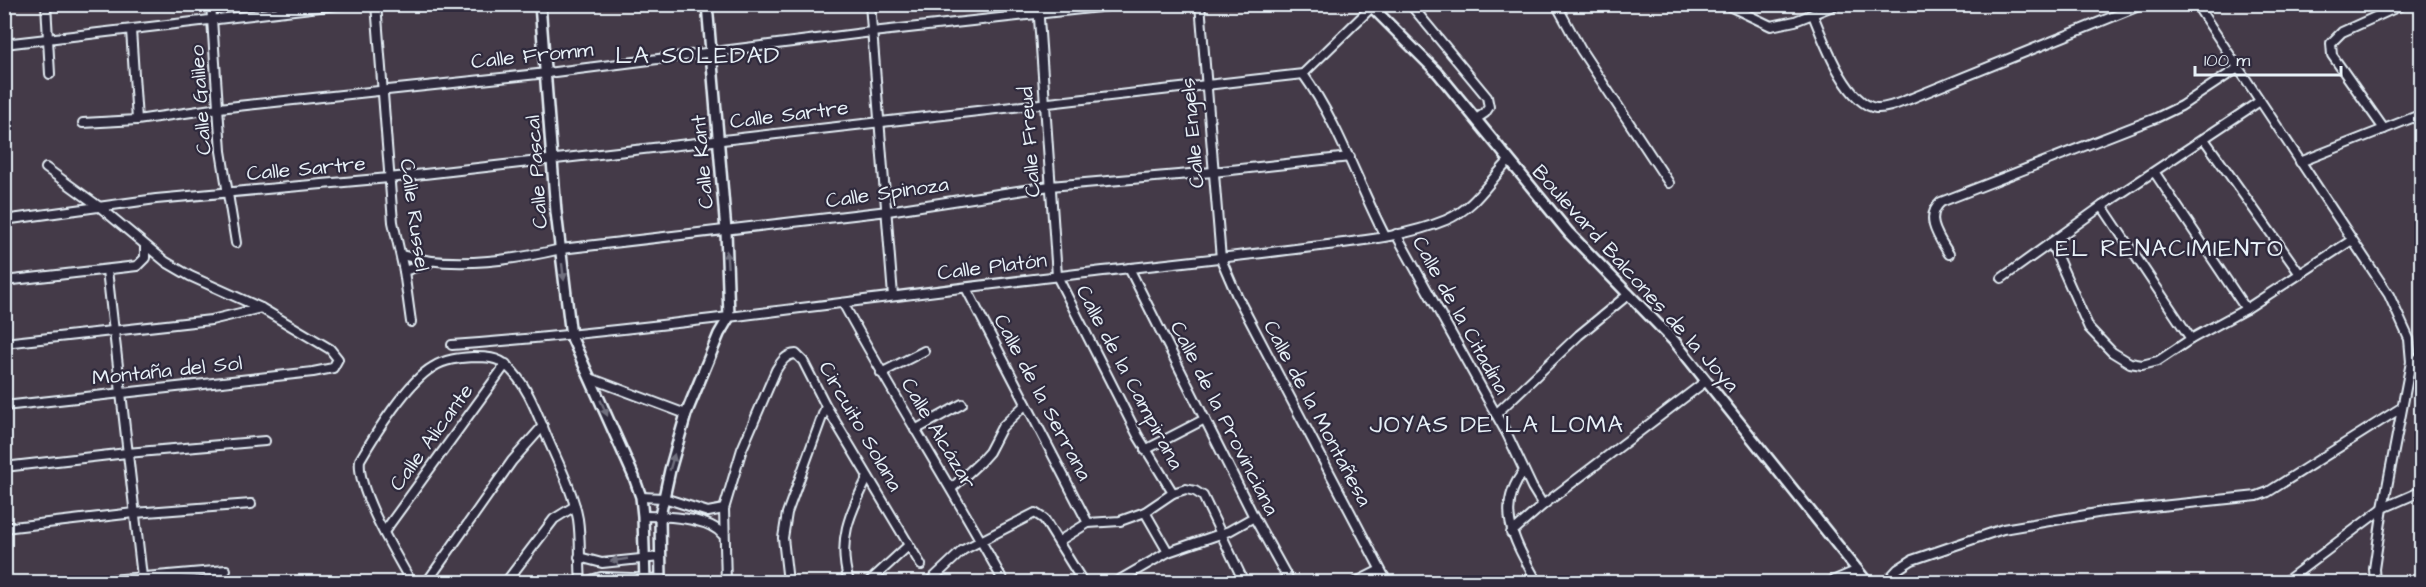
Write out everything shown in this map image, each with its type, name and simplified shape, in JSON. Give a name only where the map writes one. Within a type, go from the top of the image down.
[{"type":"street","points":[[46,4],[50,74]]},
{"type":"street","name":"Calle Galileo","points":[[211,4],[221,151],[236,243]]},
{"type":"street","points":[[4,44],[346,4]]},
{"type":"street","name":"Calle Russel","points":[[376,4],[393,222],[401,255],[411,322]]},
{"type":"street","name":"Calle Pascal","points":[[540,4],[561,249],[571,336],[641,497],[645,581]]},
{"type":"street","name":"Calle Kant","points":[[707,4],[726,231],[729,317]]},
{"type":"street","points":[[870,4],[893,296]]},
{"type":"street","name":"Calle Freud","points":[[1038,4],[1057,276]]},
{"type":"street","name":"Calle Fromm","points":[[83,123],[137,120],[219,108],[547,73],[711,51],[1127,4]]},
{"type":"street","name":"Calle Engels","points":[[1200,4],[1221,259]]},
{"type":"street","points":[[1430,4],[1413,8],[1487,98],[1489,107],[1476,119]]},
{"type":"street","points":[[1556,4],[1581,50],[1669,183]]},
{"type":"street","points":[[1725,4],[1771,26],[1813,15],[1838,4]]},
{"type":"street","points":[[1813,15],[1837,69],[1848,86],[1871,106],[1882,108],[2144,4]]},
{"type":"street","points":[[2196,4],[2395,306],[2409,339],[2410,362],[2383,508],[2375,560],[2375,582]]},
{"type":"street","points":[[2384,129],[2332,55],[2331,44],[2336,36],[2404,4]]},
{"type":"street","points":[[1303,74],[1372,5]]},
{"type":"street","name":"Boulevard Balcones de la Joya","points":[[1372,5],[1438,73],[1569,233],[1675,342],[1868,582]]},
{"type":"street","points":[[131,30],[137,120]]},
{"type":"street","points":[[1949,254],[1934,228],[1932,216],[1936,206],[1947,199],[2156,118],[2181,106],[2238,68]]},
{"type":"street","name":"Calle Sartre","points":[[4,220],[156,199],[389,178],[1303,74]]},
{"type":"street","name":"Calle de la Citadina","points":[[1303,74],[1320,98],[1350,157],[1385,236]]},
{"type":"street","points":[[2001,278],[2102,206],[2260,100]]},
{"type":"street","points":[[2300,162],[2421,114]]},
{"type":"street","points":[[2204,139],[2301,273]]},
{"type":"street","name":"Calle Spinoza","points":[[401,255],[430,262],[510,260],[561,249],[888,211],[1050,186],[1350,157]]},
{"type":"street","name":"Calle Platón","points":[[452,345],[571,336],[1057,276],[1221,259],[1385,236],[1448,219],[1467,209],[1491,178],[1509,161]]},
{"type":"street","points":[[46,168],[100,208],[166,262],[190,276],[261,308]]},
{"type":"street","points":[[2154,172],[2246,309]]},
{"type":"street","points":[[2102,206],[2191,339]]},
{"type":"street","name":"Calle de la Citadina","points":[[1396,234],[1515,447],[1524,471],[1543,505]]},
{"type":"street","points":[[2051,243],[2082,315],[2100,342],[2130,363],[2149,364],[2171,354],[2191,339],[2246,309],[2352,240]]},
{"type":"street","points":[[4,281],[137,266],[145,258],[145,246]]},
{"type":"street","name":"Calle de la Montañesa","points":[[1221,259],[1237,296],[1387,582]]},
{"type":"street","name":"Calle Spinoza","points":[[404,272],[430,262]]},
{"type":"street","name":"Calle de la Provinciana","points":[[1129,268],[1254,518],[1290,582]]},
{"type":"street","points":[[107,270],[142,577]]},
{"type":"street","name":"Calle de la Campirana","points":[[1057,276],[1145,450],[1173,493],[1186,489],[1203,496],[1244,582]]},
{"type":"street","name":"Calle de la Serrana","points":[[966,288],[1088,523]]},
{"type":"street","points":[[1496,414],[1579,335],[1629,294]]},
{"type":"street","name":"Calle Alcázar","points":[[843,303],[881,373],[952,488],[1004,582]]},
{"type":"street","points":[[4,343],[220,318],[261,308]]},
{"type":"street","name":"Montaña del Sol","points":[[4,406],[292,375],[333,368],[338,359],[330,349],[261,308]]},
{"type":"street","points":[[411,582],[384,532],[364,486],[359,470],[360,460],[410,388],[433,367],[458,358],[478,357],[496,359],[506,364],[518,377],[543,426],[575,506],[583,582],[602,577],[661,581],[660,516],[663,498],[686,414],[719,334],[729,317]]},
{"type":"street","points":[[881,373],[924,351]]},
{"type":"street","name":"Circuito Solana","points":[[726,582],[723,508],[742,449],[771,378],[781,362],[792,354],[799,357],[921,565]]},
{"type":"street","points":[[2410,362],[2421,357]]},
{"type":"street","name":"Calle Alicante","points":[[384,532],[506,364]]},
{"type":"street","points":[[590,378],[686,414]]},
{"type":"street","points":[[1511,533],[1543,505],[1706,381]]},
{"type":"street","points":[[915,430],[963,404]]},
{"type":"street","points":[[952,488],[989,452],[1002,428],[1026,404]]},
{"type":"street","points":[[788,582],[783,538],[787,513],[826,406]]},
{"type":"street","points":[[1886,582],[1898,569],[1912,560],[2003,529],[2103,512],[2257,496],[2268,492],[2401,408]]},
{"type":"street","points":[[1145,450],[1205,419]]},
{"type":"street","points":[[427,582],[512,461],[543,426]]},
{"type":"street","points":[[4,467],[265,441]]},
{"type":"street","points":[[1524,471],[1516,484],[1509,510],[1511,533],[1537,582]]},
{"type":"street","points":[[849,582],[843,548],[845,531],[849,515],[868,477]]},
{"type":"street","points":[[2284,582],[2383,508],[2421,491]]},
{"type":"street","points":[[1059,541],[1088,523],[1120,521],[1144,512],[1173,493]]},
{"type":"street","points":[[641,497],[663,498],[708,512],[723,508]]},
{"type":"street","points":[[4,528],[134,513],[251,504]]},
{"type":"street","points":[[506,582],[554,519],[575,506]]},
{"type":"street","points":[[1144,512],[1168,552]]},
{"type":"street","points":[[929,582],[963,550],[1035,513],[1039,514],[1059,541],[1083,582]]},
{"type":"street","points":[[643,516],[660,516],[709,524],[718,528],[723,535]]},
{"type":"street","points":[[1116,582],[1168,552],[1229,531],[1254,518]]},
{"type":"street","points":[[869,582],[908,546]]},
{"type":"street","points":[[579,557],[602,563],[660,557]]},
{"type":"street","points":[[87,582],[226,570]]},
{"type":"street","points":[[1356,582],[1380,570]]},
{"type":"street","points":[[1830,582],[1858,570]]},
{"type":"district","name":"LA SOLEDAD","points":[[698,55]]},
{"type":"district","name":"EL RENACIMIENTO","points":[[2170,248]]},
{"type":"district","name":"JOYAS DE LA LOMA","points":[[1497,424]]}]
